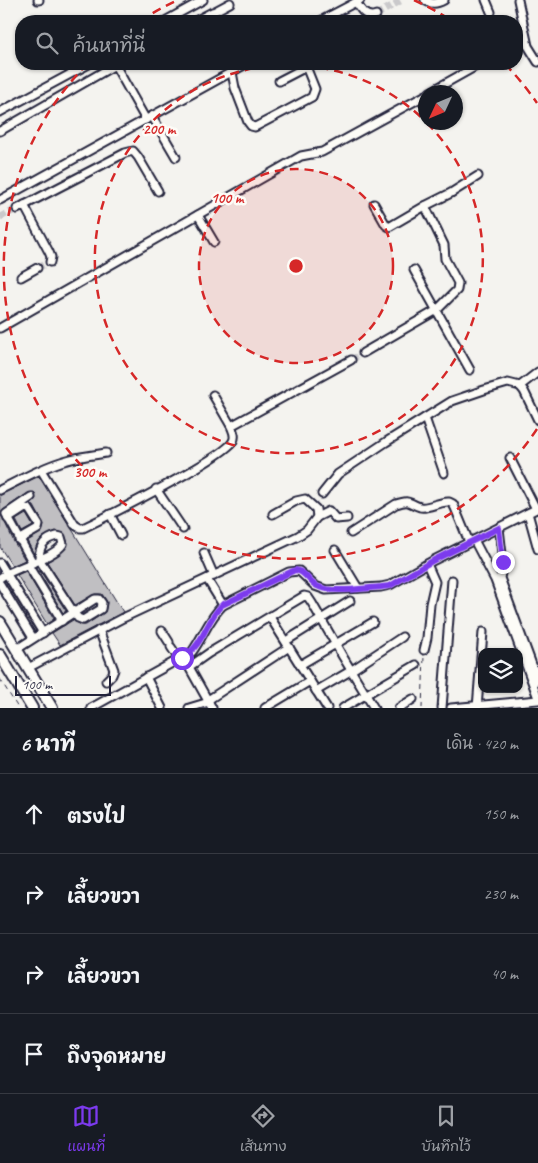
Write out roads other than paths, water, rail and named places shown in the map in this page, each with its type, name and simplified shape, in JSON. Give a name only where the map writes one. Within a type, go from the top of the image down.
[{"type":"highway","points":[[0,622],[52,708]]},
{"type":"highway","points":[[0,655],[32,708]]},
{"type":"street","points":[[176,15],[203,0]]},
{"type":"street","points":[[425,0],[433,4],[444,0]]},
{"type":"street","points":[[486,0],[491,12]]},
{"type":"street","points":[[518,0],[521,15]]},
{"type":"street","points":[[208,15],[233,1]]},
{"type":"street","points":[[331,15],[358,1],[366,15]]},
{"type":"street","points":[[523,23],[528,46],[538,62]]},
{"type":"street","points":[[0,112],[78,70]]},
{"type":"street","points":[[0,131],[106,70]]},
{"type":"street","points":[[120,70],[149,118],[176,156]]},
{"type":"street","points":[[0,200],[236,70]]},
{"type":"street","points":[[278,80],[297,70]]},
{"type":"street","points":[[232,72],[235,88],[248,122],[255,128],[312,98],[315,90],[307,70]]},
{"type":"street","points":[[442,85],[469,70]]},
{"type":"street","points":[[0,328],[301,156],[322,152],[418,99]]},
{"type":"street","points":[[17,208],[126,153],[133,152],[158,192]]},
{"type":"street","points":[[374,204],[386,225],[389,226],[451,193],[478,176]]},
{"type":"street","points":[[24,205],[50,252],[50,262]]},
{"type":"street","points":[[363,353],[437,310],[457,290],[458,283],[445,259],[444,245],[425,206]]},
{"type":"street","points":[[198,215],[214,242]]},
{"type":"street","points":[[20,276],[37,268]]},
{"type":"street","points":[[414,270],[470,370]]},
{"type":"street","points":[[231,426],[351,360]]},
{"type":"street","points":[[520,386],[538,372]]},
{"type":"street","points":[[322,494],[344,469],[452,401],[484,390],[508,383],[520,386],[538,420]]},
{"type":"street","points":[[41,470],[75,524],[83,528],[225,450],[234,440],[235,435],[213,395]]},
{"type":"street","points":[[425,418],[444,473]]},
{"type":"street","points":[[0,490],[69,459],[106,453]]},
{"type":"street","points":[[91,708],[192,652],[222,605],[295,570],[305,574],[315,586],[326,590],[390,586],[426,564],[537,508],[510,458]]},
{"type":"street","points":[[156,489],[183,529]]},
{"type":"street","points":[[31,497],[6,514],[33,562],[62,621]]},
{"type":"street","points":[[272,514],[296,501],[305,499],[316,509],[317,517]]},
{"type":"street","points":[[351,533],[396,504],[404,501],[422,507],[449,502],[453,504],[471,541],[495,580],[538,699],[512,705],[451,708]]},
{"type":"street","points":[[8,520],[25,508],[29,509],[39,525],[38,529],[19,540]]},
{"type":"street","points":[[28,668],[99,630],[298,536],[307,530],[317,517],[328,511],[336,519],[346,518]]},
{"type":"street","points":[[528,513],[535,524],[538,549]]},
{"type":"street","points":[[110,514],[121,535]]},
{"type":"street","points":[[499,528],[503,562],[500,578],[538,681]]},
{"type":"street","points":[[335,550],[358,588]]},
{"type":"street","points":[[204,553],[210,577],[222,605]]},
{"type":"street","points":[[3,576],[33,562]]},
{"type":"street","points":[[17,649],[74,613],[33,562]]},
{"type":"street","points":[[0,563],[3,576],[43,632]]},
{"type":"street","points":[[424,650],[435,582],[426,564]]},
{"type":"street","points":[[442,708],[452,580]]},
{"type":"street","points":[[0,584],[33,638]]},
{"type":"street","points":[[209,703],[189,667],[304,596],[308,597],[374,708]]},
{"type":"street","points":[[189,708],[209,703],[321,619],[350,601]]},
{"type":"street","points":[[270,616],[327,708]]},
{"type":"street","points":[[300,665],[373,622]]},
{"type":"street","points":[[99,630],[114,670],[106,681]]},
{"type":"street","points":[[162,632],[179,659]]},
{"type":"street","points":[[477,707],[483,632]]},
{"type":"street","points":[[316,691],[402,637]]},
{"type":"street","points":[[344,708],[416,665]]},
{"type":"street","points":[[146,677],[162,708]]},
{"type":"street","points":[[265,708],[310,681]]},
{"type":"street","points":[[399,708],[413,700]]},
{"type":"tunnel","points":[[376,15],[402,0]]},
{"type":"tunnel","points":[[0,217],[17,209]]},
{"type":"tunnel","points":[[37,268],[50,262]]},
{"type":"tunnel","points":[[351,360],[363,353]]}]
